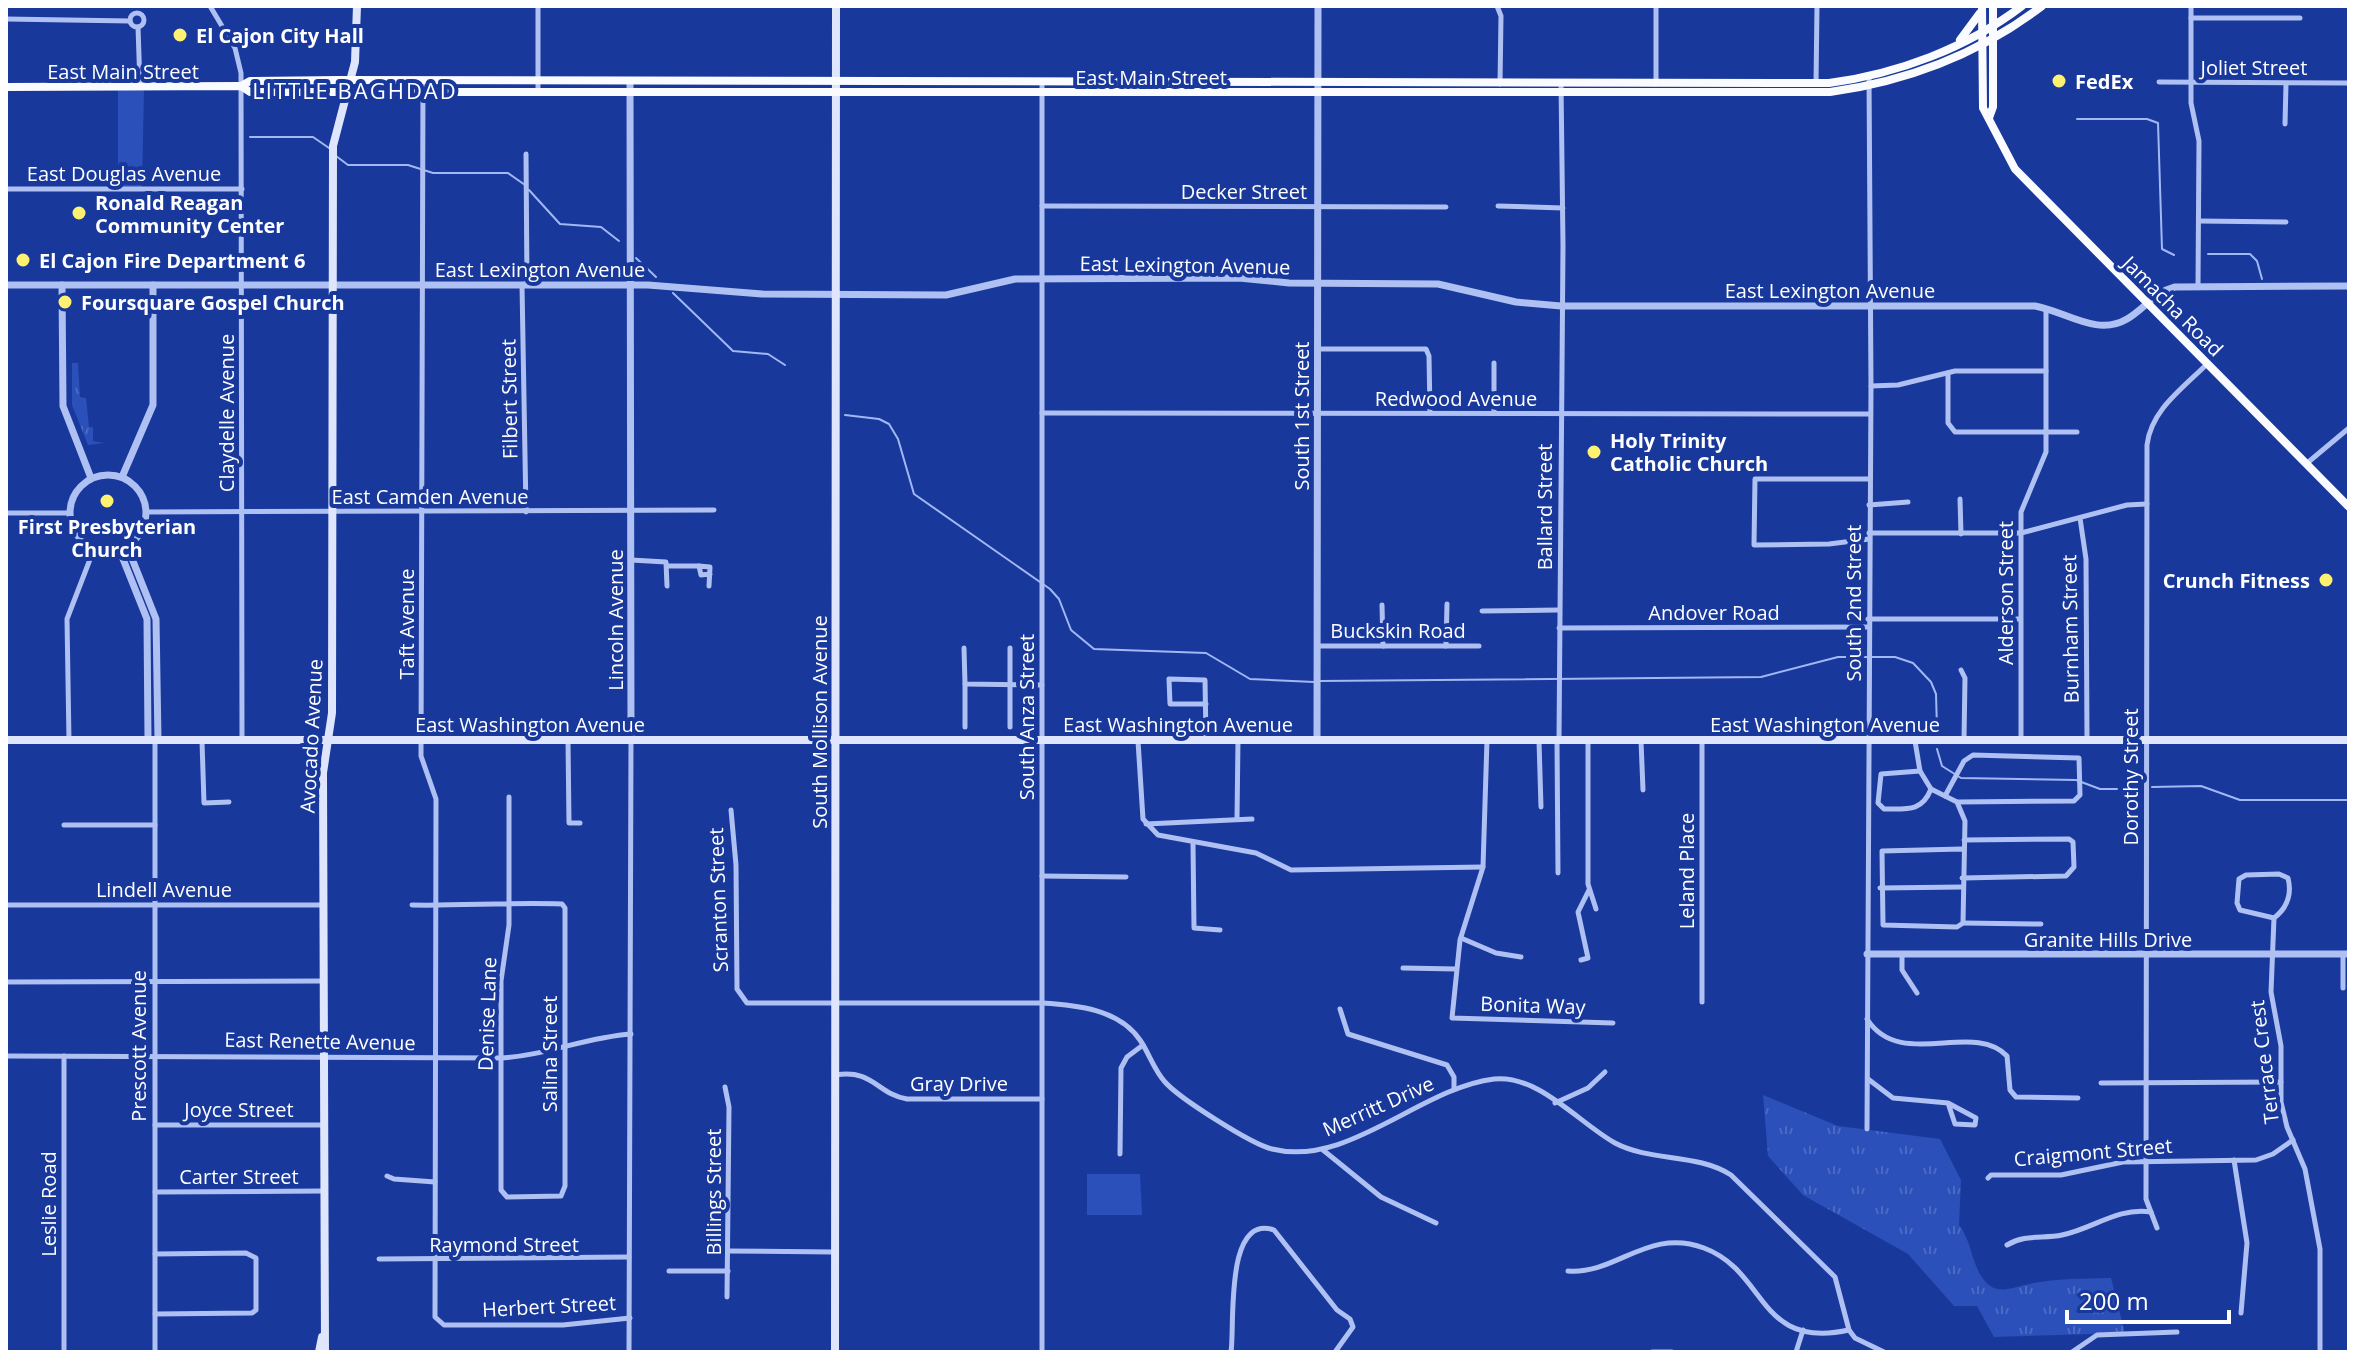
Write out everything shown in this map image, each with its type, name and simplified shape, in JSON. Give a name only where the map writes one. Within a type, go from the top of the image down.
[{"type":"main road","name":"Avocado Avenue","points":[[322,1352],[323,773],[329,740],[333,146],[351,80],[357,6]]},
{"type":"main road","name":"South Mollison Avenue","points":[[835,1352],[833,466],[837,294],[836,6]]},
{"type":"main road","points":[[1993,6],[2013,13]]},
{"type":"main road","points":[[1989,118],[1993,107],[1993,6]]},
{"type":"main road","name":"East Main Street","points":[[241,86],[250,92],[1042,93],[1500,83],[1656,93],[1869,81],[1950,48],[2022,6]]},
{"type":"main road","name":"East Main Street","points":[[6,87],[241,86],[250,81],[351,80],[835,81],[1042,82],[1500,93],[1656,83],[1816,93],[1914,74],[1964,55],[1993,40],[2042,6]]},
{"type":"main road","points":[[1950,48],[1972,28],[1982,8]]},
{"type":"main road","name":"Jamacha Road","points":[[1982,8],[1983,108],[2015,169],[2349,507]]},
{"type":"main road","points":[[1964,55],[1983,67]]},
{"type":"main road","points":[[696,81],[696,93]]},
{"type":"main road","name":"East Washington Avenue","points":[[6,740],[2349,740]]},
{"type":"street","name":"Claydelle Avenue","points":[[210,6],[235,48],[241,86],[242,740]]},
{"type":"street","points":[[538,6],[538,92]]},
{"type":"street","name":"South 1st Street","points":[[1317,740],[1318,6]]},
{"type":"street","points":[[1497,6],[1501,16],[1500,93]]},
{"type":"street","points":[[1656,6],[1656,93]]},
{"type":"street","points":[[1816,93],[1817,6]]},
{"type":"street","points":[[2191,6],[2191,103],[2199,141],[2198,286]]},
{"type":"street","points":[[130,21],[134,15],[142,15],[143,23],[138,27]]},
{"type":"street","points":[[2191,18],[2300,18]]},
{"type":"street","points":[[6,19],[130,21],[138,27]]},
{"type":"street","points":[[138,27],[140,87]]},
{"type":"street","name":"Taft Avenue","points":[[423,81],[420,740],[421,762],[436,799],[435,1307]]},
{"type":"street","name":"Lincoln Avenue","points":[[629,1352],[630,81]]},
{"type":"street","name":"South 2nd Street","points":[[1867,1129],[1871,386],[1869,81]]},
{"type":"street","name":"South Anza Street","points":[[1042,82],[1042,1352]]},
{"type":"street","name":"Joliet Street","points":[[2159,82],[2349,83]]},
{"type":"street","points":[[2285,124],[2286,84]]},
{"type":"street","name":"Ballard Street","points":[[1558,873],[1563,208],[1561,88]]},
{"type":"street","name":"Filbert Street","points":[[526,154],[526,512]]},
{"type":"street","name":"East Douglas Avenue","points":[[6,189],[242,189]]},
{"type":"street","name":"Decker Street","points":[[1042,206],[1446,207]]},
{"type":"street","points":[[1498,206],[1563,208]]},
{"type":"street","points":[[2199,221],[2286,222]]},
{"type":"street","name":"East Lexington Avenue","points":[[6,285],[630,285],[690,286],[762,294],[946,295],[1001,281],[1042,278],[1239,278],[1317,284],[1438,284],[1516,302],[1561,306],[2046,308],[2093,325],[2114,324],[2166,289],[2198,286],[2349,286]]},
{"type":"street","points":[[62,285],[63,406],[91,478]]},
{"type":"street","points":[[122,477],[153,405],[153,285]]},
{"type":"street","name":"Alderson Street","points":[[2021,740],[2021,512],[2042,465],[2046,432],[2046,308]]},
{"type":"street","points":[[1317,349],[1420,347],[1429,356],[1430,413]]},
{"type":"street","points":[[1494,363],[1494,413]]},
{"type":"street","name":"Dorothy Street","points":[[2157,1228],[2146,1199],[2149,430],[2160,410],[2208,364]]},
{"type":"street","points":[[1871,386],[1898,385],[1948,373],[2046,371]]},
{"type":"street","points":[[1948,373],[1948,423],[1951,429],[2077,432]]},
{"type":"street","name":"Redwood Avenue","points":[[1042,413],[1869,414]]},
{"type":"street","points":[[2306,464],[2349,428]]},
{"type":"street","points":[[122,477],[138,489],[146,512],[140,533],[123,547],[94,549],[76,535],[69,513],[75,492],[91,478],[122,477]]},
{"type":"street","points":[[1870,479],[1755,479],[1754,545],[1829,544],[1869,536],[2021,533],[2147,504]]},
{"type":"street","points":[[1960,499],[1961,534]]},
{"type":"street","points":[[1869,505],[1908,502]]},
{"type":"street","name":"East Camden Avenue","points":[[146,512],[714,510]]},
{"type":"street","points":[[6,513],[69,513]]},
{"type":"street","name":"Burnham Street","points":[[2080,518],[2086,559],[2087,740]]},
{"type":"street","name":"Prescott Avenue","points":[[123,547],[156,619],[155,1352]]},
{"type":"street","points":[[69,741],[67,619],[94,549]]},
{"type":"street","points":[[631,560],[663,559],[668,566],[667,586]]},
{"type":"street","points":[[668,566],[708,565],[709,586]]},
{"type":"street","points":[[1446,646],[1447,604]]},
{"type":"street","points":[[1382,605],[1383,646]]},
{"type":"street","points":[[1482,611],[1559,610]]},
{"type":"street","points":[[1868,619],[2020,619]]},
{"type":"street","name":"Andover Road","points":[[1559,628],[1869,627]]},
{"type":"street","name":"Buckskin Road","points":[[1317,646],[1479,646]]},
{"type":"street","points":[[964,648],[965,727]]},
{"type":"street","points":[[1010,648],[1010,727]]},
{"type":"street","points":[[1961,670],[1965,678],[1964,740]]},
{"type":"street","points":[[1206,704],[1170,704],[1169,679],[1205,680],[1206,704],[1206,740]]},
{"type":"street","points":[[965,684],[1042,685]]},
{"type":"street","points":[[202,740],[204,803],[229,802]]},
{"type":"street","points":[[568,740],[569,823],[580,823]]},
{"type":"street","points":[[1237,819],[1238,740]]},
{"type":"street","points":[[1403,968],[1456,969],[1461,938],[1483,867],[1487,740]]},
{"type":"street","points":[[1539,740],[1541,807]]},
{"type":"street","points":[[1588,740],[1589,887],[1596,909]]},
{"type":"street","points":[[1641,740],[1643,790]]},
{"type":"street","name":"Leland Place","points":[[1702,740],[1702,1002]]},
{"type":"street","points":[[1914,740],[1920,771],[1931,789],[1945,796],[1957,802],[2074,801],[2080,795],[2079,758],[2074,755],[1973,755],[1964,761],[1945,796]]},
{"type":"street","points":[[1138,741],[1140,799],[1146,824],[1152,832],[1193,844],[1256,853],[1291,870],[1483,867]]},
{"type":"street","points":[[1920,771],[1881,774],[1878,803],[1884,809],[1917,808],[1926,803],[1931,789]]},
{"type":"street","name":"Denise Lane","points":[[501,1185],[501,981],[509,905],[509,797]]},
{"type":"street","points":[[1957,802],[1965,821],[1962,849],[1963,923]]},
{"type":"street","name":"Scranton Street","points":[[731,810],[736,865],[737,989]]},
{"type":"street","points":[[1146,824],[1252,819]]},
{"type":"street","points":[[64,825],[155,825]]},
{"type":"street","points":[[1962,878],[2066,876],[2074,867],[2073,842],[2069,839],[1964,840]]},
{"type":"street","points":[[1193,844],[1194,928],[1220,930]]},
{"type":"street","points":[[1962,849],[1887,850],[1880,854],[1880,921],[1887,927],[1957,927],[1963,923],[2041,924]]},
{"type":"street","points":[[2279,874],[2288,878],[2288,899],[2274,918],[2240,910],[2237,882],[2243,875],[2279,874]]},
{"type":"street","points":[[1042,876],[1126,877]]},
{"type":"street","points":[[1581,960],[1588,958],[1578,912],[1589,887]]},
{"type":"street","points":[[1880,888],[1962,887]]},
{"type":"street","name":"Salina Street","points":[[501,1185],[507,1197],[561,1196],[565,1186],[565,922],[562,904],[509,905]]},
{"type":"street","name":"Lindell Avenue","points":[[6,905],[322,905]]},
{"type":"street","points":[[412,905],[509,905]]},
{"type":"street","name":"Terrace Crest","points":[[2274,918],[2271,992],[2281,1046],[2283,1114],[2305,1169],[2320,1249],[2320,1352]]},
{"type":"street","points":[[1461,938],[1484,949],[1521,957]]},
{"type":"street","name":"Granite Hills Drive","points":[[1867,954],[2346,954]]},
{"type":"street","points":[[2343,988],[2346,954]]},
{"type":"street","points":[[1902,955],[1902,970],[1917,993]]},
{"type":"street","name":"Bonita Way","points":[[1456,969],[1452,1018],[1613,1023]]},
{"type":"street","points":[[6,982],[322,981]]},
{"type":"street","name":"Merritt Drive","points":[[737,989],[747,1003],[1042,1003],[1067,1004],[1109,1015],[1131,1029],[1161,1077],[1175,1092],[1255,1142],[1278,1150],[1323,1149],[1454,1089],[1493,1079],[1510,1079],[1529,1085],[1627,1148],[1713,1166],[1731,1175],[1835,1277],[1849,1330]]},
{"type":"street","points":[[1340,1009],[1348,1034],[1447,1065],[1454,1077],[1454,1089]]},
{"type":"street","points":[[1867,1018],[1878,1032],[1901,1043],[1994,1045],[2007,1056],[2010,1090],[2016,1097],[2078,1098]]},
{"type":"street","name":"East Renette Avenue","points":[[6,1056],[500,1058],[533,1055],[602,1036],[631,1034]]},
{"type":"street","points":[[1120,1154],[1121,1068],[1127,1057],[1143,1045]]},
{"type":"street","name":"Leslie Road","points":[[64,1056],[64,1352]]},
{"type":"street","points":[[1555,1103],[1588,1088],[1605,1072]]},
{"type":"street","name":"Gray Drive","points":[[835,1075],[867,1077],[891,1094],[907,1099],[1042,1099]]},
{"type":"street","points":[[1867,1078],[1893,1098],[1948,1103],[1967,1110],[1976,1118],[1975,1125],[1955,1124],[1948,1103]]},
{"type":"street","points":[[2101,1083],[2281,1082]]},
{"type":"street","name":"Billings Street","points":[[725,1087],[729,1107],[727,1297]]},
{"type":"street","name":"Joyce Street","points":[[155,1125],[323,1125]]},
{"type":"street","name":"Craigmont Street","points":[[1988,1178],[1991,1175],[2072,1174],[2107,1164],[2265,1158],[2293,1140]]},
{"type":"street","points":[[1323,1149],[1381,1197],[1436,1223]]},
{"type":"street","points":[[2234,1160],[2247,1243],[2241,1313]]},
{"type":"street","points":[[387,1176],[435,1182]]},
{"type":"street","name":"Carter Street","points":[[155,1192],[323,1191]]},
{"type":"street","points":[[2007,1245],[2018,1238],[2072,1233],[2126,1212],[2151,1212]]},
{"type":"street","points":[[1231,1352],[1235,1266],[1255,1231],[1265,1227],[1274,1230],[1353,1327],[1335,1352]]},
{"type":"street","points":[[1568,1271],[1581,1272],[1656,1244],[1698,1246],[1727,1260],[1774,1316],[1816,1334],[1849,1330],[1863,1345],[1884,1352]]},
{"type":"street","points":[[729,1251],[834,1252]]},
{"type":"street","points":[[155,1254],[246,1253],[256,1258],[256,1310],[246,1314],[155,1314]]},
{"type":"street","name":"Raymond Street","points":[[379,1259],[435,1261],[629,1257]]},
{"type":"street","points":[[669,1271],[728,1271]]},
{"type":"street","name":"Herbert Street","points":[[435,1307],[435,1317],[444,1325],[563,1325],[630,1318]]},
{"type":"street","points":[[1796,1352],[1803,1330]]},
{"type":"street","points":[[2072,1352],[2097,1335],[2177,1332]]},
{"type":"street","points":[[1652,1352],[1672,1352]]},
{"type":"green space","points":[[118,89],[144,89],[142,189],[118,189]]},
{"type":"green space","points":[[72,363],[78,363],[80,397],[86,398],[93,441],[104,443],[88,445],[72,405]]},
{"type":"green space","points":[[1763,1095],[1838,1126],[1940,1139],[1961,1180],[1959,1225],[1983,1279],[1989,1285],[2004,1290],[2037,1282],[2111,1278],[2125,1333],[1994,1337],[1977,1306],[1954,1306],[1908,1254],[1803,1195],[1768,1156]]},
{"type":"green space","points":[[1087,1174],[1140,1174],[1142,1215],[1087,1215]]},
{"type":"waterway","points":[[2077,119],[2147,119],[2158,123],[2162,249],[2174,255]]},
{"type":"waterway","points":[[250,137],[313,137],[329,148]]},
{"type":"waterway","points":[[336,156],[348,165],[408,165],[433,173],[508,173],[525,185]]},
{"type":"waterway","points":[[529,190],[560,224],[601,227],[619,241]]},
{"type":"waterway","points":[[2208,254],[2250,254],[2257,261],[2262,279]]},
{"type":"waterway","points":[[636,258],[656,277]]},
{"type":"waterway","points":[[673,293],[733,351],[768,354],[785,365]]},
{"type":"waterway","points":[[845,415],[879,419],[889,424],[898,439],[914,494],[1050,589],[1059,599],[1071,630],[1094,649],[1206,653],[1250,679],[1314,682]]},
{"type":"waterway","points":[[1320,681],[1761,677],[1838,657],[1895,657],[1913,663],[1931,682],[1936,694],[1937,729]]},
{"type":"waterway","points":[[1937,749],[1942,766],[1961,778],[2076,780],[2100,789],[2117,789]]},
{"type":"waterway","points":[[2152,787],[2201,786],[2240,800],[2349,800]]},
{"type":"place","name":"El Cajon City Hall","points":[[180,35]]},
{"type":"place","name":"FedEx","points":[[2059,81]]},
{"type":"place","name":"Ronald Reagan Community Center","points":[[79,213]]},
{"type":"place","name":"El Cajon Fire Department 6","points":[[23,260]]},
{"type":"place","name":"Foursquare Gospel Church","points":[[65,302]]},
{"type":"place","name":"Holy Trinity Catholic Church","points":[[1594,452]]},
{"type":"place","name":"First Presbyterian Church","points":[[107,501]]},
{"type":"place","name":"Crunch Fitness","points":[[2326,580]]},
{"type":"district","name":"LITTLE BAGHDAD","points":[[355,90]]}]
